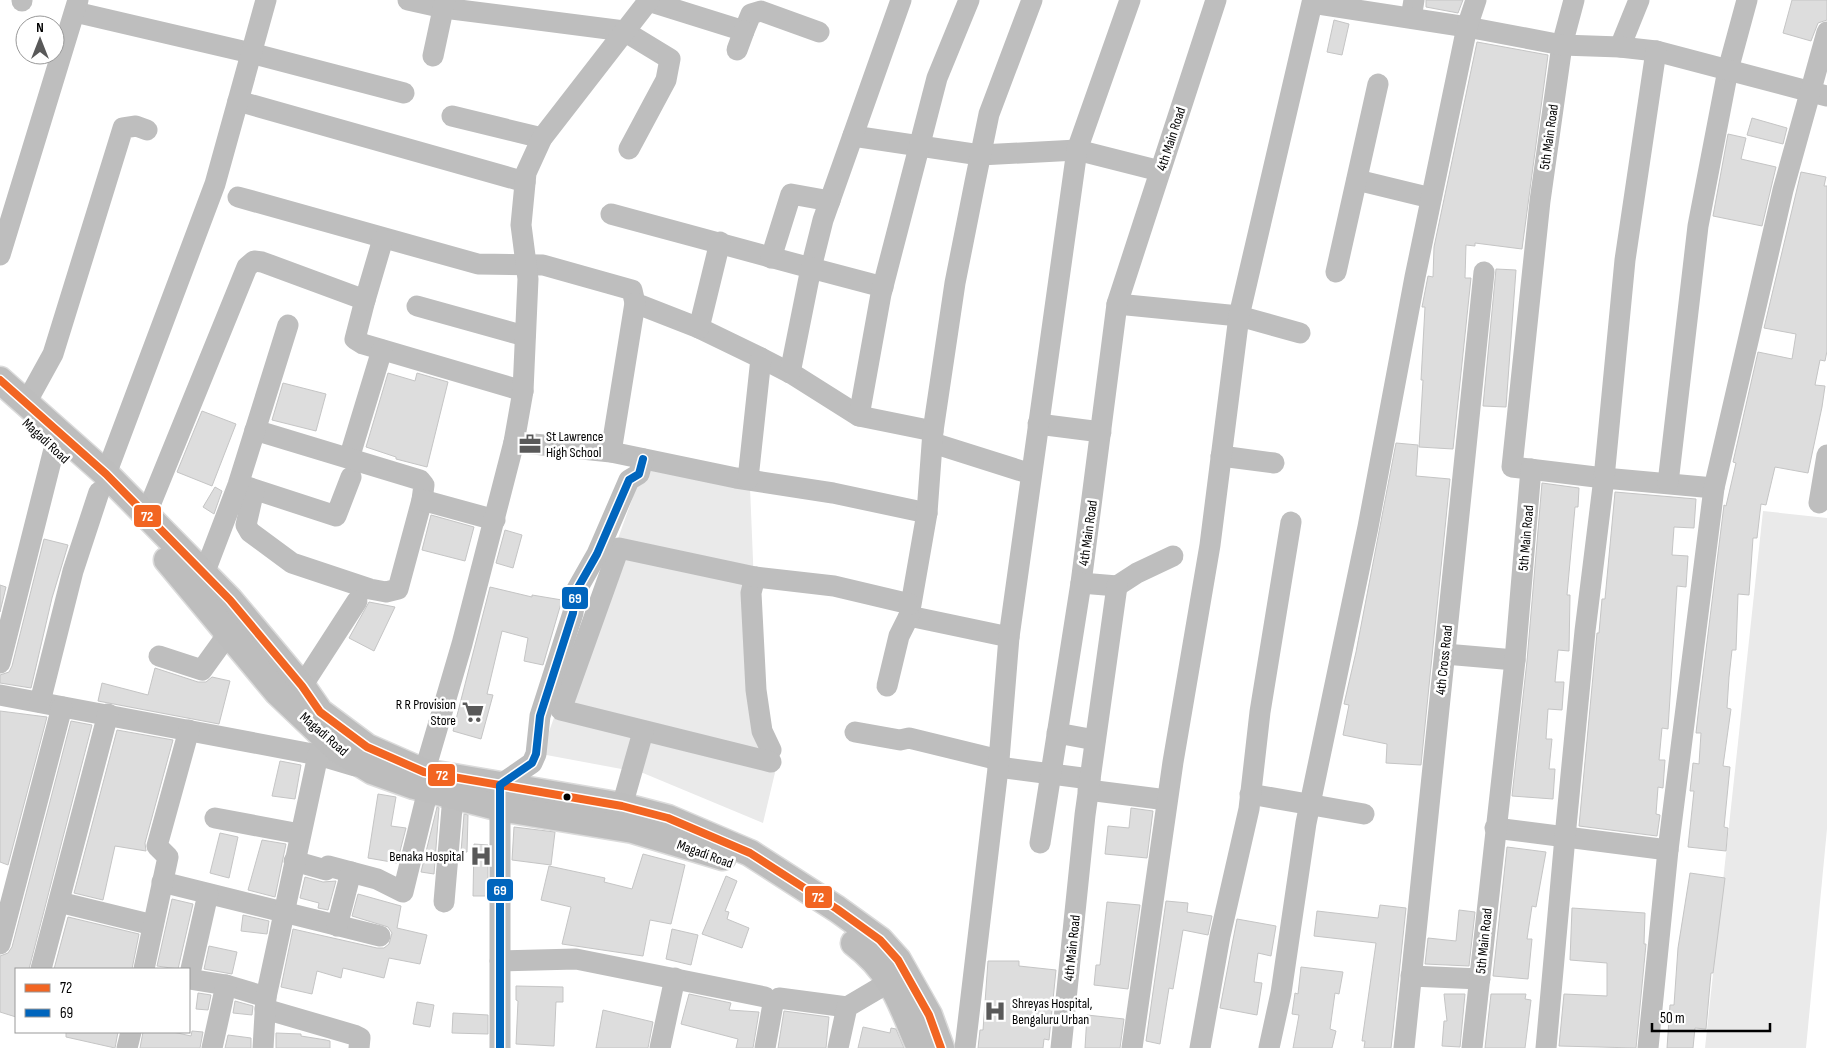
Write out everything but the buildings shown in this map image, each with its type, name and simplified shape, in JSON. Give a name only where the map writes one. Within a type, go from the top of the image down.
[{"type":"main road","name":"Magadi Road","points":[[0,380],[26,403],[102,483],[180,573],[277,692],[338,750],[372,771],[424,783],[500,796],[633,830],[722,857],[794,897],[872,957],[891,981],[920,1048]]},
{"type":"main road","name":"Magadi Road","points":[[0,401],[54,449],[146,515],[230,600],[302,686],[320,712],[367,747],[424,783],[453,796],[500,796],[622,806],[668,818],[750,853],[837,909],[880,940],[898,960],[929,1015],[941,1048]]},
{"type":"street","points":[[40,702],[73,571],[102,483],[215,184],[266,0]]},
{"type":"street","points":[[408,0],[624,31],[670,59],[666,80],[629,149]]},
{"type":"street","points":[[790,373],[811,268],[830,201],[901,0]]},
{"type":"street","points":[[858,416],[883,287],[937,78],[969,0]]},
{"type":"street","points":[[887,686],[899,636],[910,610],[927,513],[933,437],[955,283],[980,155],[989,114],[1032,0]]},
{"type":"street","points":[[965,1048],[998,764],[1009,637],[1076,150],[1130,0]]},
{"type":"street","name":"4th Main Road","points":[[1061,1048],[1089,784],[1117,586],[1081,583],[1117,304],[1216,0]]},
{"type":"street","points":[[1269,1048],[1281,993],[1310,805],[1368,527],[1431,198],[1467,27],[1476,0]]},
{"type":"street","points":[[1562,45],[1574,0]]},
{"type":"street","points":[[1620,47],[1639,0]]},
{"type":"street","points":[[1668,483],[1698,226],[1728,70],[1747,0]]},
{"type":"street","points":[[294,861],[326,870],[328,866],[377,879],[403,892],[424,783],[495,520],[514,442],[523,391],[528,279],[520,225],[526,173],[542,138],[649,1],[741,40],[751,14],[761,11],[819,32]]},
{"type":"street","points":[[1132,1048],[1167,800],[1191,550],[1221,456],[1239,316],[1312,3],[1413,9],[1467,27],[1562,45],[1620,47],[1656,51],[1818,94]]},
{"type":"street","points":[[433,56],[445,4]]},
{"type":"street","points":[[0,255],[77,6],[404,93]]},
{"type":"street","points":[[1648,1048],[1668,850],[1714,488],[1783,190],[1818,94],[1827,32]]},
{"type":"street","name":"5th Main Road","points":[[1472,1048],[1495,828],[1516,660],[1531,469],[1512,467],[1540,201],[1562,45]]},
{"type":"street","points":[[1546,1048],[1564,837],[1585,631],[1604,478],[1625,260],[1656,51]]},
{"type":"street","points":[[1336,272],[1378,84]]},
{"type":"street","points":[[238,100],[525,182]]},
{"type":"street","points":[[452,116],[542,138]]},
{"type":"street","points":[[26,403],[53,354],[123,128],[136,126],[147,130]]},
{"type":"street","points":[[854,136],[980,155],[1076,150],[1160,171]]},
{"type":"street","points":[[1357,180],[1431,198]]},
{"type":"street","points":[[771,258],[791,194],[830,201]]},
{"type":"street","points":[[238,197],[478,264],[543,265],[632,290],[635,303],[611,452]]},
{"type":"street","points":[[611,214],[883,287]]},
{"type":"street","points":[[383,239],[355,339],[363,344],[382,350],[523,391]]},
{"type":"street","points":[[699,328],[720,242]]},
{"type":"street","points":[[146,515],[247,267],[254,261],[262,262],[365,300]]},
{"type":"street","name":"4th Cross Road","points":[[1404,1048],[1484,272]]},
{"type":"street","points":[[635,303],[699,328],[761,358],[790,373],[858,416],[933,437],[1031,474]]},
{"type":"street","points":[[1117,304],[1239,316],[1300,333]]},
{"type":"street","points":[[417,306],[525,336]]},
{"type":"street","points":[[255,430],[420,480],[424,485],[422,500],[398,589],[386,592],[292,563],[250,532],[246,524],[246,487],[255,430],[288,325]]},
{"type":"street","points":[[351,452],[382,350]]},
{"type":"street","points":[[748,479],[761,358]]},
{"type":"street","points":[[1038,424],[1101,432]]},
{"type":"street","points":[[514,442],[611,452],[736,478],[927,513]]},
{"type":"street","points":[[0,663],[54,449]]},
{"type":"street","points":[[1819,503],[1827,455]]},
{"type":"street","points":[[1221,456],[1274,463]]},
{"type":"street","points":[[500,1048],[500,796],[532,763],[536,754],[540,716],[573,613],[576,591],[584,572],[597,554],[629,480],[638,474],[643,459]]},
{"type":"street","points":[[1531,469],[1714,488]]},
{"type":"street","points":[[246,487],[336,516],[351,477]]},
{"type":"street","points":[[204,574],[246,487]]},
{"type":"street","points":[[422,500],[495,520]]},
{"type":"street","points":[[1200,1048],[1220,936],[1250,794],[1260,712],[1291,522]]},
{"type":"street","points":[[754,578],[751,593],[756,690],[762,731],[771,756],[643,732],[561,710],[619,548],[754,578],[834,586],[910,610],[1009,637]]},
{"type":"street","points":[[1117,586],[1137,573],[1191,550]]},
{"type":"street","points":[[1040,842],[1081,583]]},
{"type":"street","points":[[302,686],[357,601]]},
{"type":"street","points":[[159,656],[202,670],[228,634]]},
{"type":"street","points":[[1445,654],[1516,660]]},
{"type":"street","points":[[0,695],[318,755],[372,771]]},
{"type":"street","points":[[0,944],[62,707]]},
{"type":"street","points":[[41,968],[108,714]]},
{"type":"street","points":[[144,968],[168,856],[157,846],[189,730]]},
{"type":"street","points":[[622,806],[643,732]]},
{"type":"street","points":[[855,732],[900,740],[909,738],[998,764],[1167,800]]},
{"type":"street","points":[[1057,733],[1095,740]]},
{"type":"street","points":[[263,1048],[266,1003],[282,913],[318,755]]},
{"type":"street","points":[[1250,794],[1364,814]]},
{"type":"street","points":[[444,902],[453,796]]},
{"type":"street","points":[[215,818],[300,834]]},
{"type":"street","points":[[1495,828],[1668,850]]},
{"type":"street","points":[[337,926],[351,872]]},
{"type":"street","points":[[162,882],[380,936]]},
{"type":"street","points":[[190,975],[208,894]]},
{"type":"street","points":[[59,902],[153,925]]},
{"type":"street","points":[[500,960],[576,960],[765,997]]},
{"type":"street","points":[[1411,976],[1480,979]]},
{"type":"street","points":[[660,1048],[675,978]]},
{"type":"street","points":[[190,979],[226,985],[266,1003],[354,1035],[360,1038],[359,1048]]},
{"type":"street","points":[[765,1048],[773,1004],[780,998],[847,1007],[891,981]]},
{"type":"street","points":[[212,1048],[226,985]]},
{"type":"street","points":[[838,1048],[847,1007]]},
{"type":"street","points":[[127,1048],[131,1033]]},
{"type":"shaded area","points":[[644,466],[750,487],[757,658],[778,760],[763,823],[643,773],[541,754]]},
{"type":"shaded area","points":[[1763,511],[1827,518],[1827,829],[1806,1048],[1705,1048]]},
{"type":"transit line","name":"72","points":[[0,380],[106,474],[230,600],[302,686],[320,712],[367,747],[424,772],[622,806],[668,818],[750,853],[837,909],[880,940],[898,960],[929,1015],[941,1048]]},
{"type":"transit line","name":"69","points":[[500,1048],[500,785],[532,763],[536,754],[540,716],[573,613],[576,591],[597,554],[629,480],[639,474],[643,459]]},
{"type":"place","name":"St Lawrence High School","points":[[530,444]]},
{"type":"place","name":"R R Provision Store","points":[[473,712]]},
{"type":"place","name":"Benaka Hospital","points":[[481,856]]},
{"type":"place","name":"Shreyas Hospital, Bengaluru Urban","points":[[995,1011]]}]
